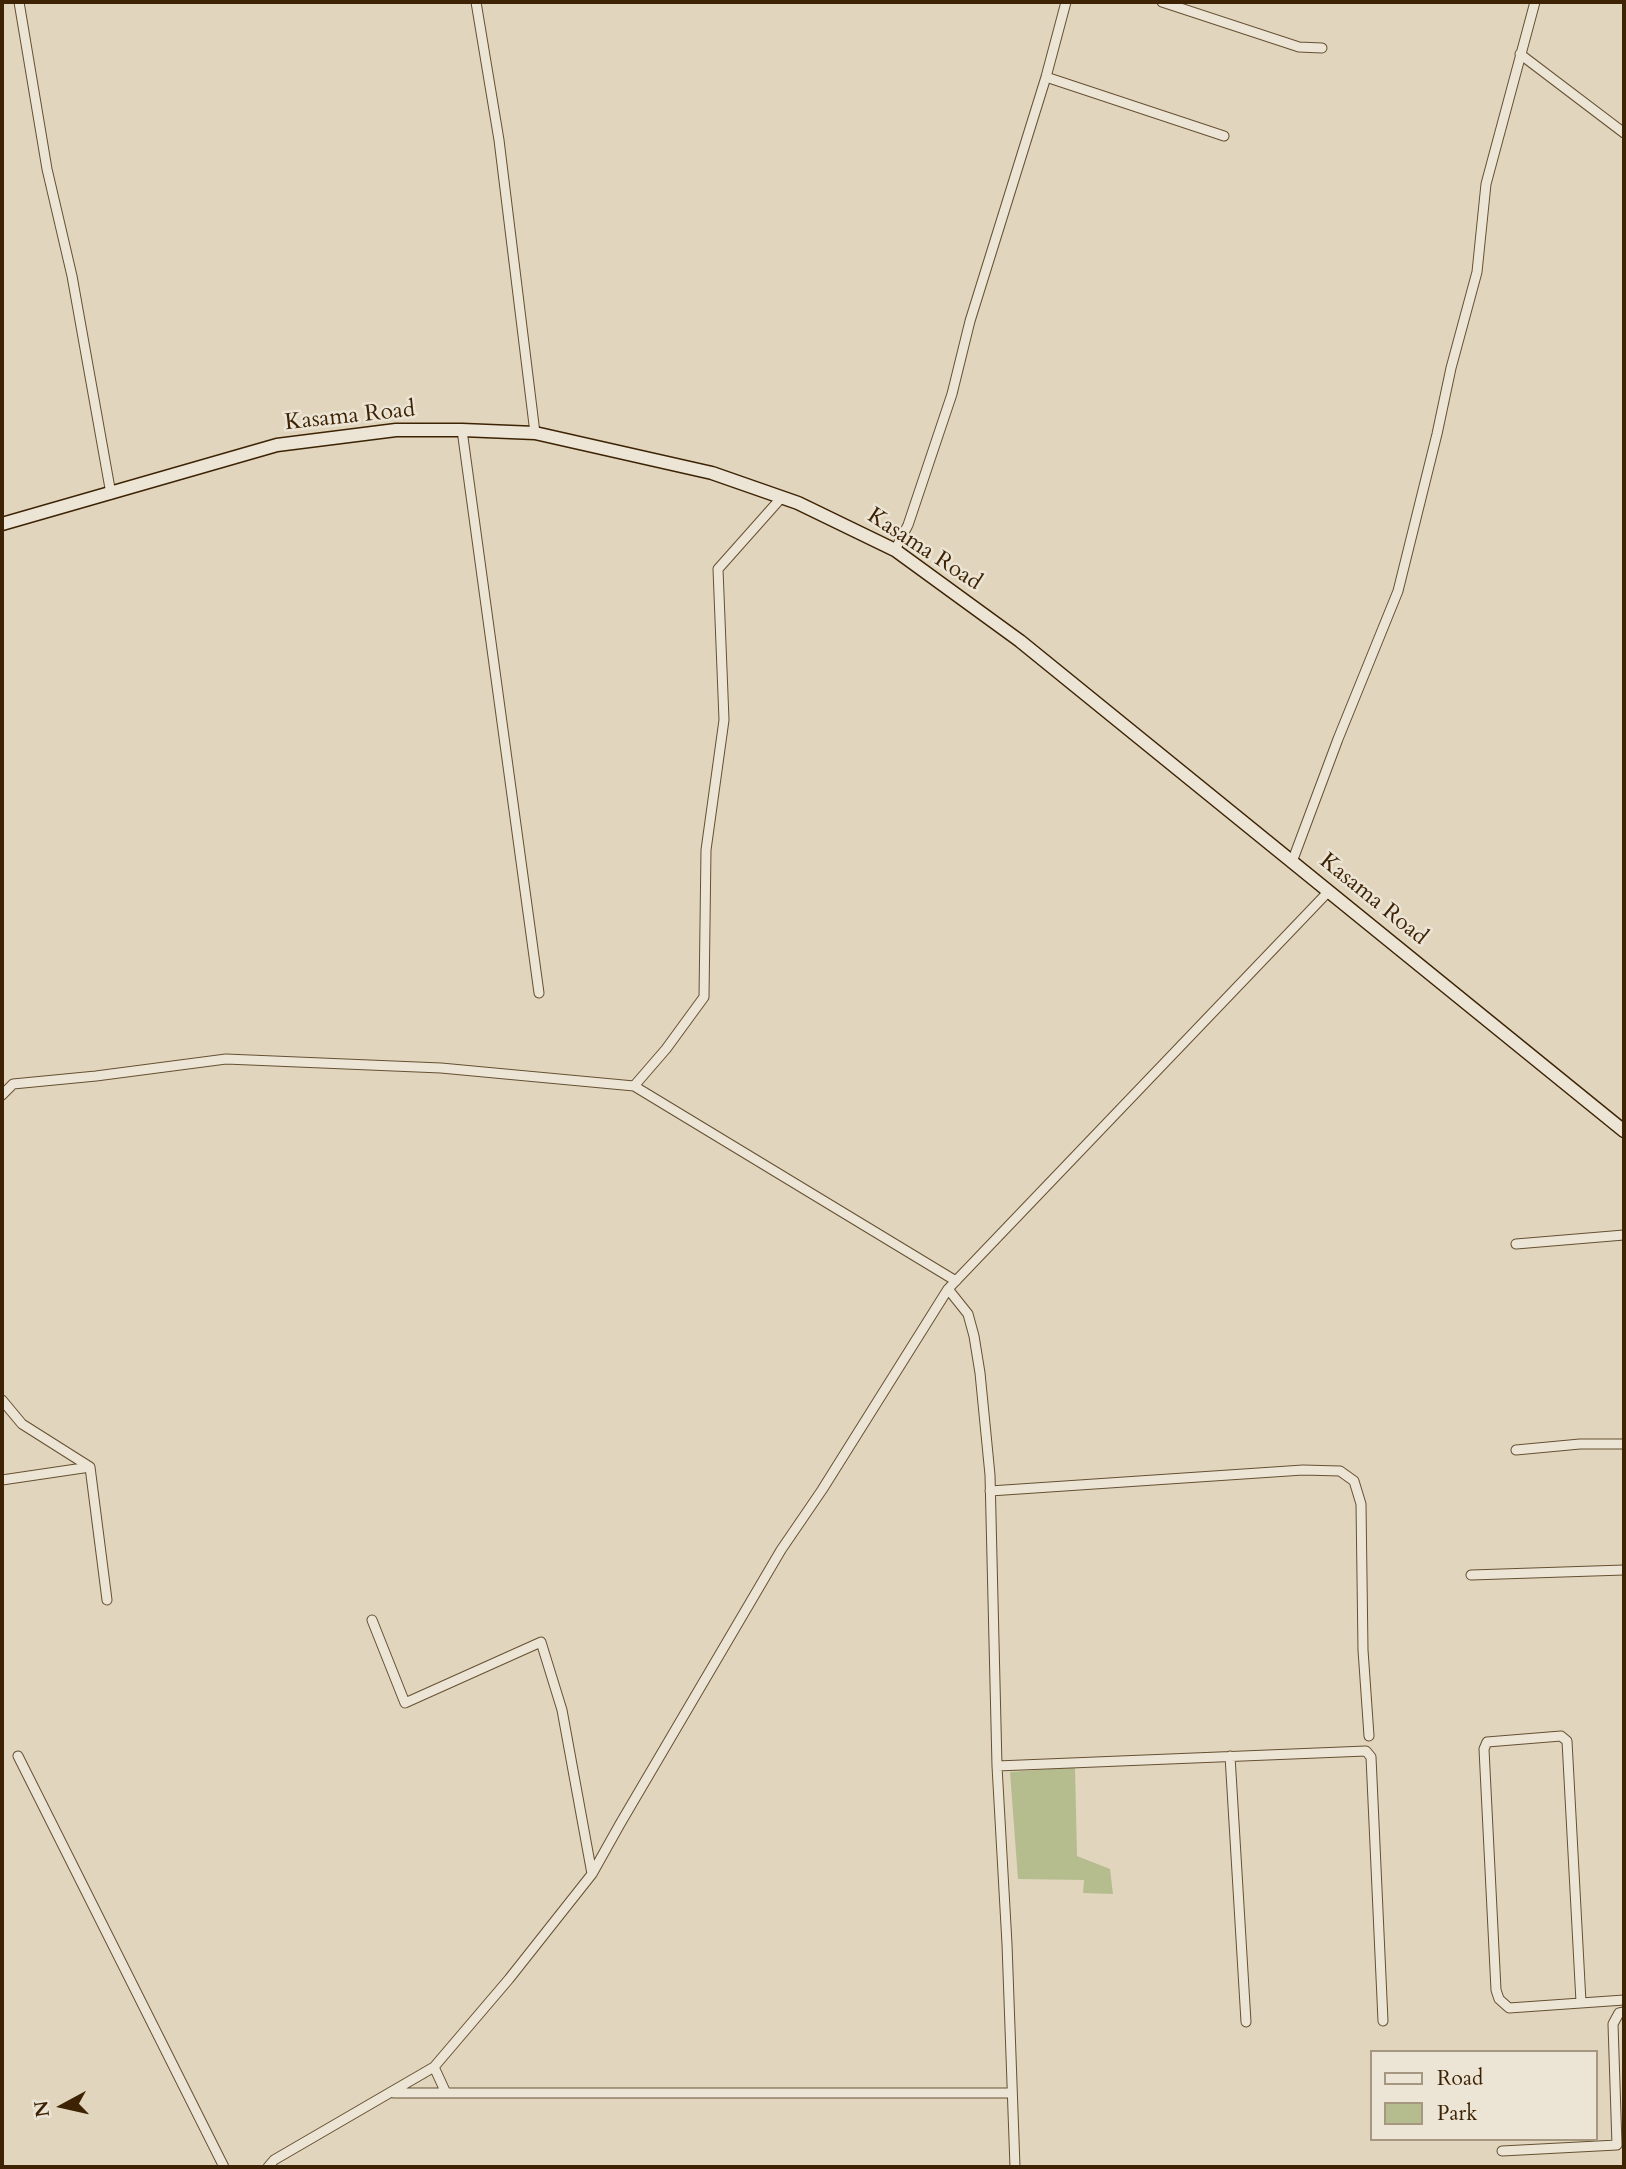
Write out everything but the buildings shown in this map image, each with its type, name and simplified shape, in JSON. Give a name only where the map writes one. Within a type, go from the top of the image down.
[{"type":"street","points":[[19,2],[47,169],[72,276],[111,494]]},
{"type":"street","points":[[475,2],[499,139],[535,433]]},
{"type":"street","points":[[895,550],[908,525],[949,405],[974,309],[1046,77],[1066,2]]},
{"type":"street","points":[[1163,2],[1299,47],[1322,48]]},
{"type":"street","points":[[1292,862],[1398,591],[1451,368],[1477,272],[1486,184],[1535,2]]},
{"type":"street","points":[[1520,54],[1624,133]]},
{"type":"street","points":[[1046,77],[1224,135]]},
{"type":"street","name":"Kasama Road","points":[[2,524],[277,445],[396,430],[535,433],[712,473],[782,497],[895,550],[1020,641],[1624,1131]]},
{"type":"street","points":[[463,430],[539,993]]},
{"type":"street","points":[[634,1086],[666,1049],[704,997],[706,850],[724,720],[718,569],[782,497]]},
{"type":"street","points":[[268,2167],[274,2160],[434,2067],[509,1979],[593,1874],[626,1812],[781,1550],[822,1490],[948,1289],[1329,891]]},
{"type":"street","points":[[2,1095],[13,1084],[226,1059],[441,1069],[634,1086],[956,1281]]},
{"type":"street","points":[[1516,1244],[1624,1236]]},
{"type":"street","points":[[948,1289],[968,1314],[974,1336],[980,1373],[990,1491],[997,1766],[1015,2167]]},
{"type":"street","points":[[2,1400],[22,1424],[90,1467]]},
{"type":"street","points":[[1516,1450],[1580,1444],[1624,1444]]},
{"type":"street","points":[[2,1480],[90,1467]]},
{"type":"street","points":[[90,1467],[107,1600]]},
{"type":"street","points":[[990,1491],[1303,1470],[1340,1471],[1354,1482],[1360,1504],[1363,1650],[1369,1736]]},
{"type":"street","points":[[1471,1576],[1624,1570]]},
{"type":"street","points":[[372,1620],[405,1703],[541,1642],[562,1710],[593,1874]]},
{"type":"street","points":[[1581,2002],[1567,1741],[1561,1736],[1487,1742],[1484,1749],[1496,1990],[1499,1999],[1509,2008],[1624,2000]]},
{"type":"street","points":[[997,1766],[1366,1751],[1371,1757],[1383,2021]]},
{"type":"street","points":[[18,1756],[224,2167]]},
{"type":"street","points":[[1230,1756],[1246,2022]]},
{"type":"street","points":[[1502,2151],[1617,2145],[1613,2024],[1619,2013],[1624,2012]]},
{"type":"street","points":[[434,2067],[446,2093]]},
{"type":"street","points":[[393,2093],[1012,2093]]},
{"type":"green space","points":[[1075,1767],[1077,1856],[1110,1869],[1113,1894],[1083,1893],[1084,1880],[1018,1879],[1010,1772]]}]
